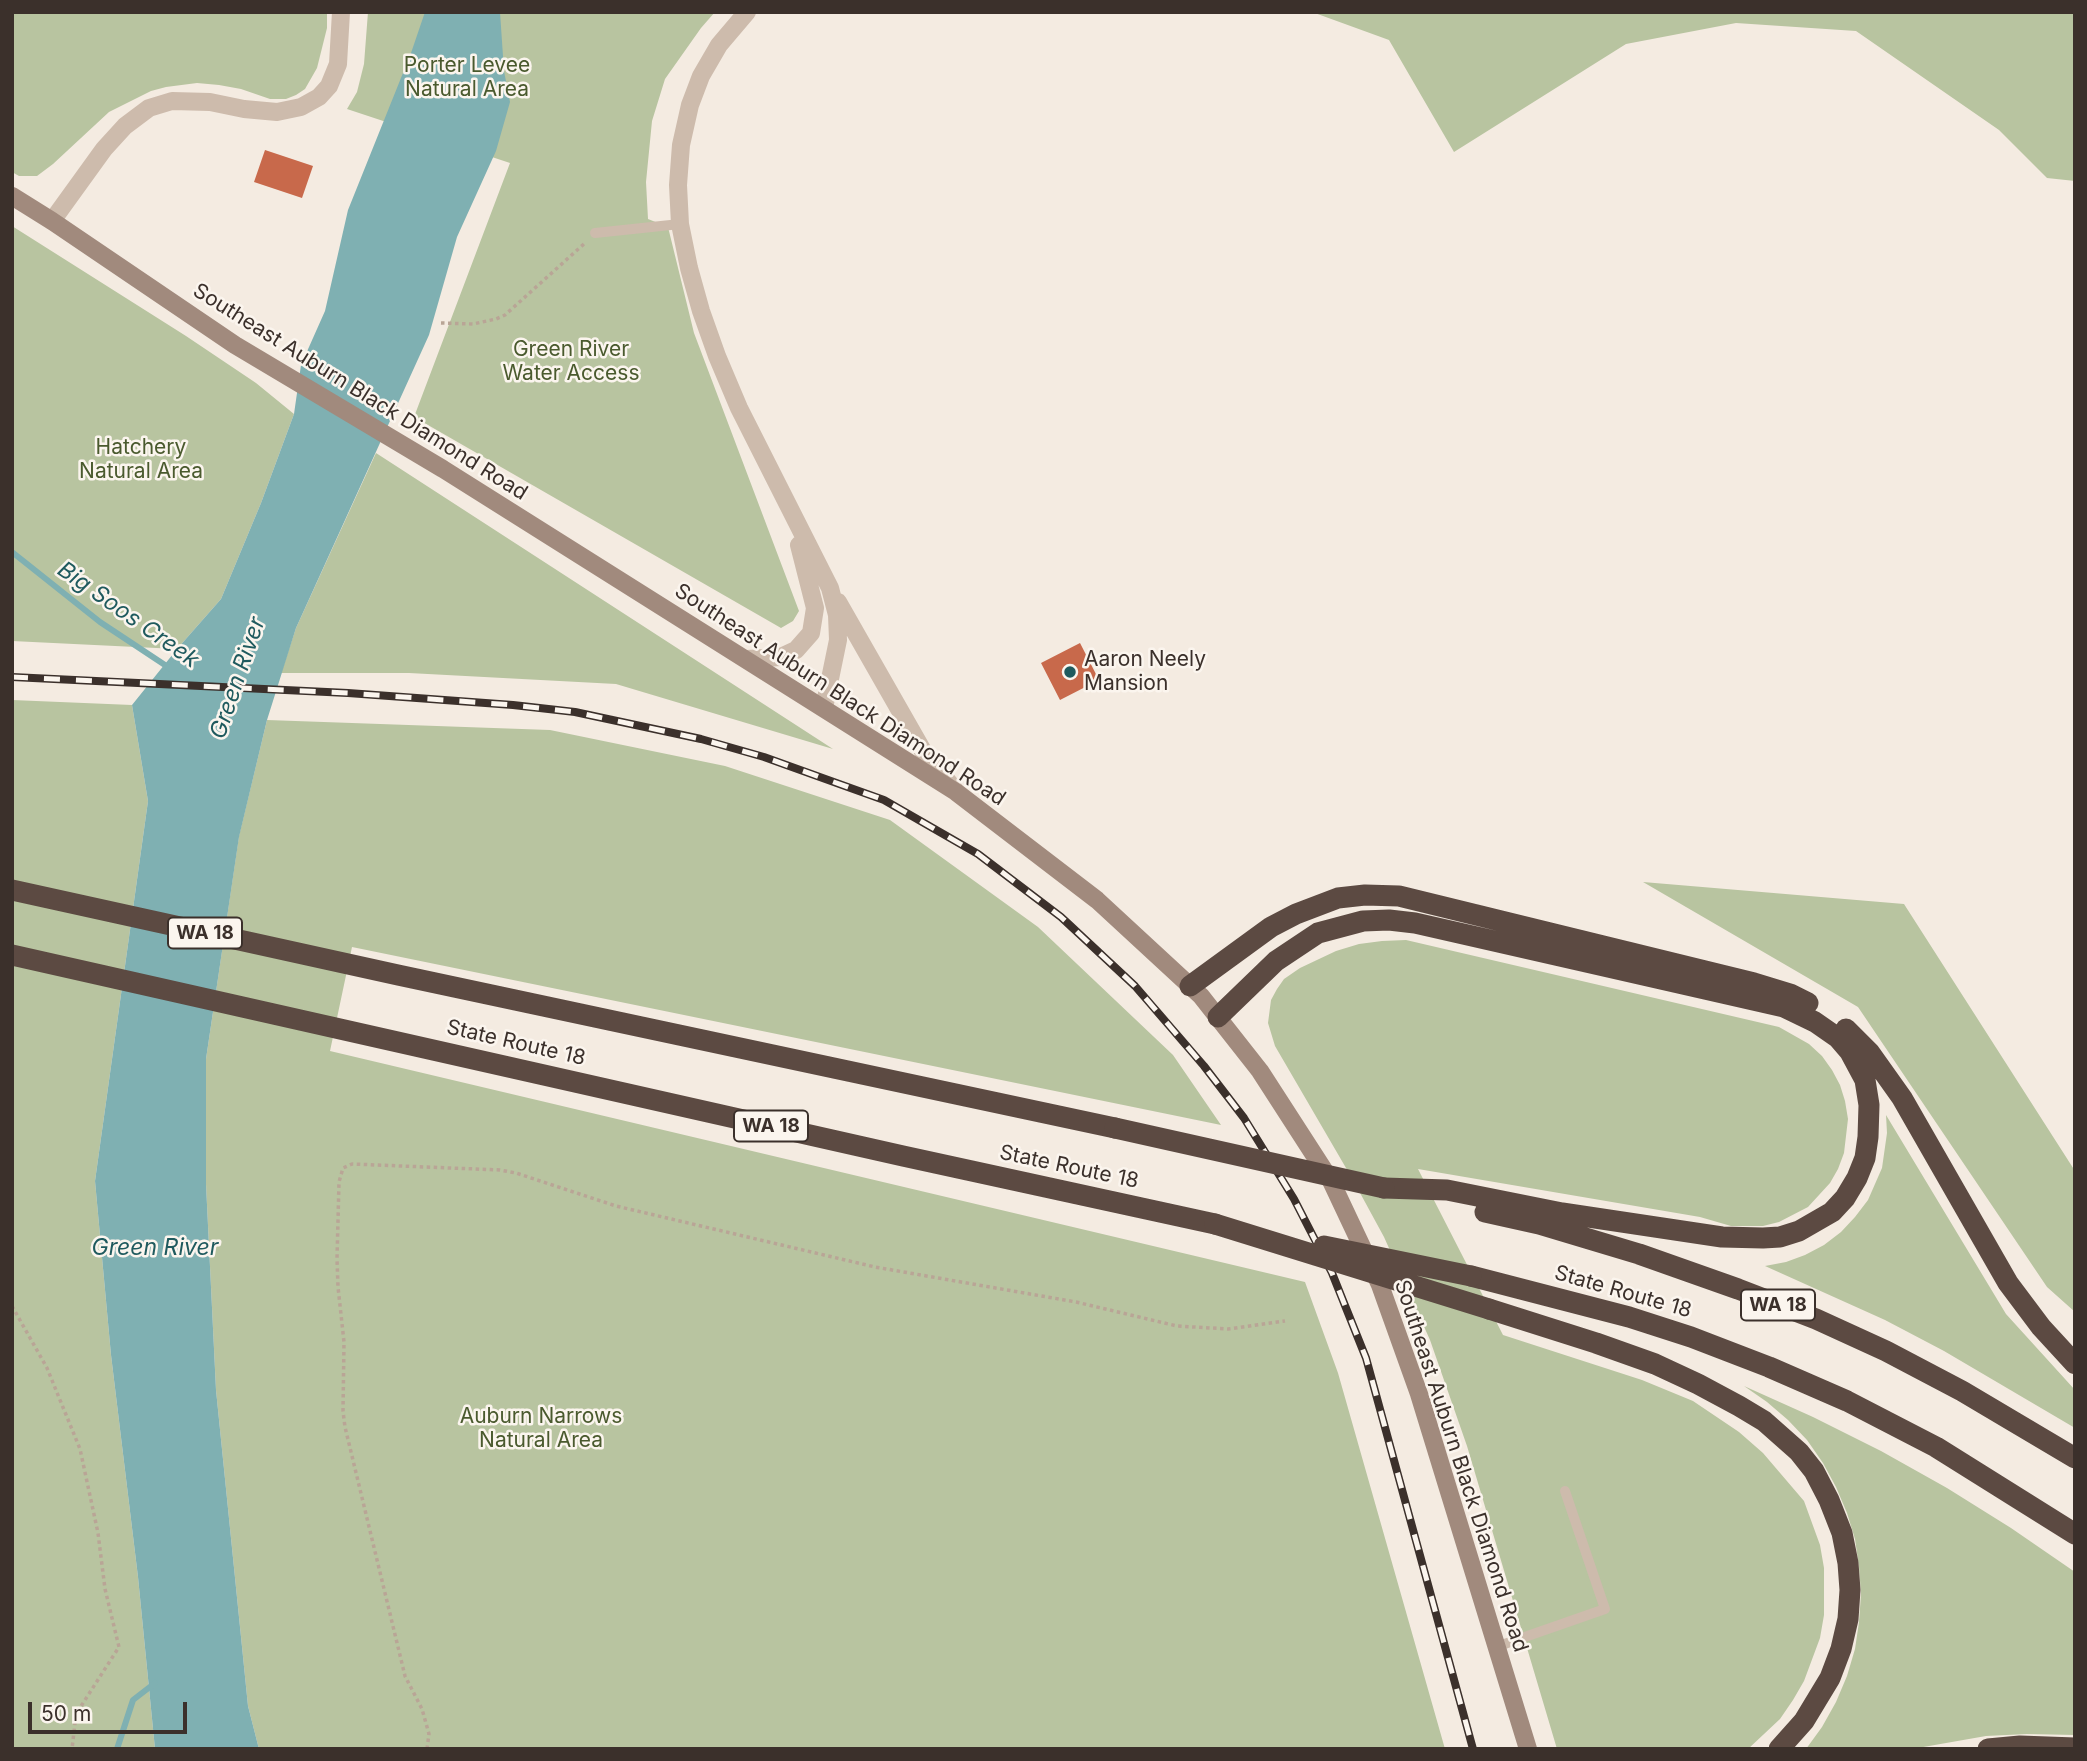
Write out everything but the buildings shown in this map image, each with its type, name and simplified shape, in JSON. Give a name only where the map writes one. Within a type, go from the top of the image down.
[{"type":"highway","name":"State Route 18","points":[[12,890],[1384,1188],[1453,1198],[1639,1254],[1816,1319],[1886,1351],[1962,1391],[2075,1458]]},
{"type":"highway","points":[[1190,986],[1271,927],[1296,914],[1338,898],[1366,895],[1399,896],[1790,994],[1819,1007],[1850,1032],[1870,1053],[1902,1098],[2008,1283],[2041,1327],[2075,1364]]},
{"type":"highway","points":[[1218,1017],[1276,961],[1318,933],[1363,921],[1389,920],[1415,923],[1784,1007],[1815,1022],[1838,1038],[1850,1052],[1865,1080],[1869,1105],[1868,1138],[1865,1158],[1851,1188],[1832,1212],[1814,1224],[1780,1237],[1722,1237],[1453,1198]]},
{"type":"highway","name":"State Route 18","points":[[12,955],[903,1156],[1471,1276],[1629,1317],[1769,1367],[1847,1401],[1936,1447],[2075,1534]]},
{"type":"highway","points":[[1215,1224],[1655,1364],[1698,1384],[1764,1421],[1798,1452],[1814,1471],[1842,1533],[1850,1590],[1848,1619],[1830,1678],[1804,1721],[1779,1749]]},
{"type":"highway","points":[[1988,1749],[2020,1746],[2075,1748]]},
{"type":"main road","name":"Southeast Auburn Black Diamond Road","points":[[12,196],[235,345],[443,469],[956,792],[1097,900],[1201,996],[1260,1071],[1331,1181],[1380,1285],[1419,1394],[1528,1749]]},
{"type":"street","points":[[52,221],[104,149],[125,126],[149,108],[172,101],[210,102],[277,112],[300,107],[319,97],[329,86],[338,64],[341,12]]},
{"type":"street","points":[[747,12],[719,45],[701,76],[690,105],[681,145],[678,185],[680,224],[692,279],[717,356],[739,408],[830,588],[923,751],[956,792]]},
{"type":"street","points":[[747,659],[781,657],[796,650],[811,633],[815,608],[804,557],[781,492]]},
{"type":"street","points":[[824,708],[838,640],[837,615],[830,588]]},
{"type":"lane","points":[[596,233],[680,224]]},
{"type":"lane","points":[[1496,1647],[1605,1609],[1565,1491]]},
{"type":"path","points":[[441,323],[473,324],[505,314],[596,233]]},
{"type":"path","points":[[427,1749],[429,1734],[422,1709],[405,1676],[345,1427],[344,1342],[337,1259],[339,1182],[344,1168],[352,1164],[472,1168],[508,1172],[616,1206],[862,1264],[1076,1302],[1177,1326],[1228,1329],[1285,1321]]},
{"type":"path","points":[[12,1306],[47,1368],[79,1449],[98,1533],[105,1589],[119,1647],[76,1714],[72,1749]]},
{"type":"green space","points":[[12,12],[327,12],[327,28],[317,68],[305,89],[296,95],[286,99],[270,99],[241,89],[197,83],[151,91],[109,112],[37,176],[19,176],[12,172]]},
{"type":"green space","name":"Green River Water Access","points":[[368,12],[715,12],[665,79],[652,121],[646,182],[648,219],[668,227],[694,333],[799,611],[793,621],[781,628],[414,417],[510,163],[347,109],[357,92],[364,64]]},
{"type":"green space","points":[[1312,12],[2075,12],[2075,181],[2047,178],[1999,130],[1856,31],[1736,23],[1626,44],[1454,152],[1389,40]]},
{"type":"green space","name":"Hatchery Natural Area","points":[[12,226],[186,336],[256,383],[294,414],[221,599],[177,649],[12,641]]},
{"type":"green space","points":[[376,453],[833,749],[616,684],[409,673],[281,673],[296,628]]},
{"type":"green space","points":[[12,700],[132,705],[148,801],[95,1181],[111,1355],[138,1577],[155,1749],[12,1749]]},
{"type":"green space","name":"Auburn Narrows Natural Area","points":[[267,720],[550,730],[725,766],[890,820],[1038,927],[1173,1055],[1221,1125],[352,947],[330,1051],[1305,1282],[1338,1373],[1445,1749],[259,1749],[248,1706],[216,1390],[206,1184],[206,1059],[239,836]]},
{"type":"green space","points":[[1643,882],[1904,904],[2075,1171],[2075,1312],[2047,1287],[1858,1007]]},
{"type":"green space","points":[[1406,940],[1779,1027],[1809,1044],[1822,1056],[1840,1085],[1848,1119],[1844,1153],[1838,1169],[1830,1183],[1808,1207],[1779,1222],[1763,1226],[1731,1226],[1700,1217],[1418,1169],[1503,1335],[1642,1380],[1693,1401],[1739,1432],[1763,1453],[1804,1501],[1820,1545],[1824,1568],[1824,1615],[1820,1638],[1804,1681],[1793,1700],[1780,1719],[1748,1749],[1557,1749],[1467,1446],[1430,1340],[1384,1237],[1275,1046],[1268,1023],[1271,1000],[1277,989],[1284,979],[1300,968],[1336,951],[1359,944]]},
{"type":"green space","points":[[1886,1115],[2006,1314],[2075,1390],[2075,1428],[1944,1351],[1885,1320],[1765,1266],[1786,1262],[1824,1245],[1855,1217],[1868,1200],[1882,1168],[1887,1133]]},
{"type":"green space","points":[[1744,1386],[1881,1451],[1947,1488],[2075,1572],[2075,1735],[1986,1736],[1912,1749],[1806,1749],[1836,1702],[1855,1649],[1861,1594],[1855,1539],[1836,1487],[1807,1440],[1767,1402]]},
{"type":"water","name":"Green River","points":[[425,12],[500,12],[504,71],[510,102],[496,151],[457,237],[429,335],[296,628],[267,720],[239,837],[206,1059],[206,1184],[216,1390],[248,1706],[259,1749],[155,1749],[138,1577],[111,1355],[95,1181],[148,801],[132,705],[221,599],[294,414],[301,365],[325,311],[348,210]]},
{"type":"waterway","name":"Big Soos Creek","points":[[12,552],[100,622],[171,669]]},
{"type":"waterway","points":[[117,1749],[133,1700],[155,1683]]},
{"type":"railway","points":[[12,677],[348,693],[575,712],[701,739],[764,757],[884,800],[978,854],[1061,917],[1135,986],[1204,1066],[1244,1118],[1294,1199],[1332,1273],[1366,1358],[1473,1749]]},
{"type":"place","name":"Aaron Neely Mansion","points":[[1070,672]]},
{"type":"park label","name":"Porter Levee Natural Area","points":[[467,78]]}]
